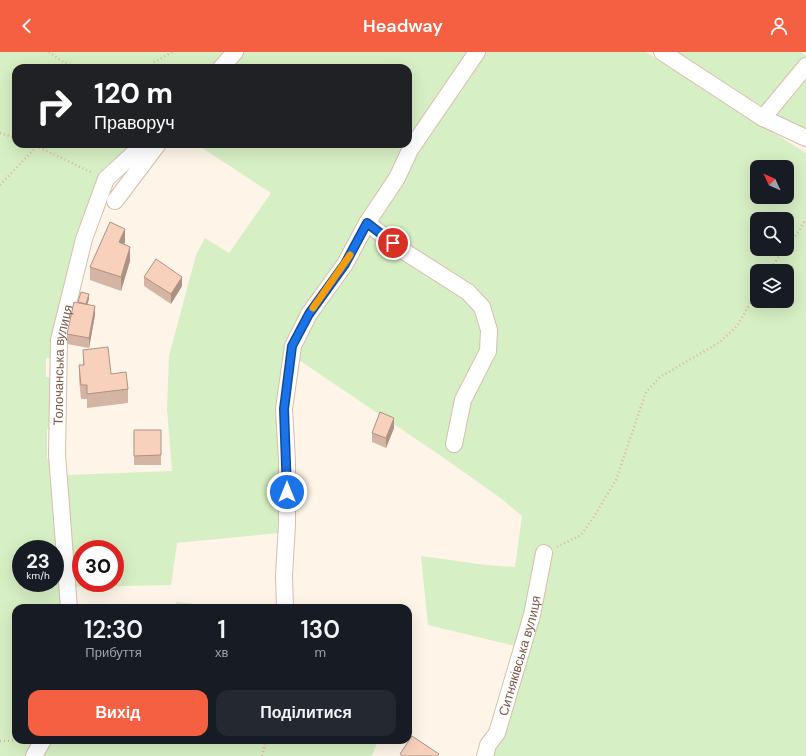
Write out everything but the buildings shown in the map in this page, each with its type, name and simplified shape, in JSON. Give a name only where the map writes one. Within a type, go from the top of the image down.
[{"type":"street","points":[[224,64],[235,52]]},
{"type":"street","points":[[412,147],[477,52]]},
{"type":"street","points":[[662,52],[764,118],[805,136]]},
{"type":"street","points":[[764,118],[806,66]]},
{"type":"street","name":"Толочанська вулиця","points":[[69,604],[57,455],[59,340],[84,239],[106,179],[140,148]]},
{"type":"street","points":[[115,201],[155,148]]},
{"type":"street","points":[[285,604],[284,575],[287,524],[287,460],[284,409],[292,346],[309,314],[345,264],[367,223],[397,178],[411,148]]},
{"type":"street","points":[[367,223],[405,252],[468,292],[482,307],[489,330],[488,351],[463,400],[454,444]]},
{"type":"street","name":"Ситняківська вулиця","points":[[486,756],[488,746],[497,733],[532,616],[544,553]]},
{"type":"street","points":[[34,756],[41,744]]},
{"type":"path","points":[[49,52],[69,64]]},
{"type":"path","points":[[152,64],[172,52]]},
{"type":"path","points":[[0,133],[12,137]]},
{"type":"path","points":[[0,185],[35,148]]},
{"type":"path","points":[[44,148],[106,179]]},
{"type":"path","points":[[794,236],[806,219]]},
{"type":"path","points":[[544,553],[568,543],[581,535],[593,518],[616,480],[646,392],[660,377],[720,342],[737,326],[750,304]]},
{"type":"path","points":[[0,741],[12,741]]},
{"type":"path","points":[[262,756],[265,744]]},
{"type":"green space","points":[[0,52],[227,52],[216,64],[12,64],[12,148],[128,148],[104,169],[55,334],[51,358],[46,358],[46,377],[51,377],[53,428],[47,429],[47,459],[53,459],[58,540],[12,540],[12,592],[61,592],[62,604],[12,604],[12,744],[376,744],[372,756],[0,756]]},
{"type":"green space","points":[[241,52],[646,52],[806,153],[806,756],[491,756],[528,649],[428,625],[421,556],[486,565],[515,567],[522,516],[499,497],[441,456],[287,352],[279,533],[177,543],[171,585],[124,586],[124,540],[72,540],[72,553],[65,475],[172,471],[167,408],[169,356],[196,255],[205,238],[229,253],[271,193],[202,148],[412,148],[412,64],[230,64]]},
{"type":"green space","points":[[674,52],[801,52],[806,56],[806,132],[773,117]]},
{"type":"green space","points":[[176,602],[196,604],[176,604]]},
{"type":"slow traffic","points":[[313,308],[350,255]]},
{"type":"route","points":[[287,492],[284,409],[292,346],[309,314],[345,264],[367,223],[393,243]]}]
